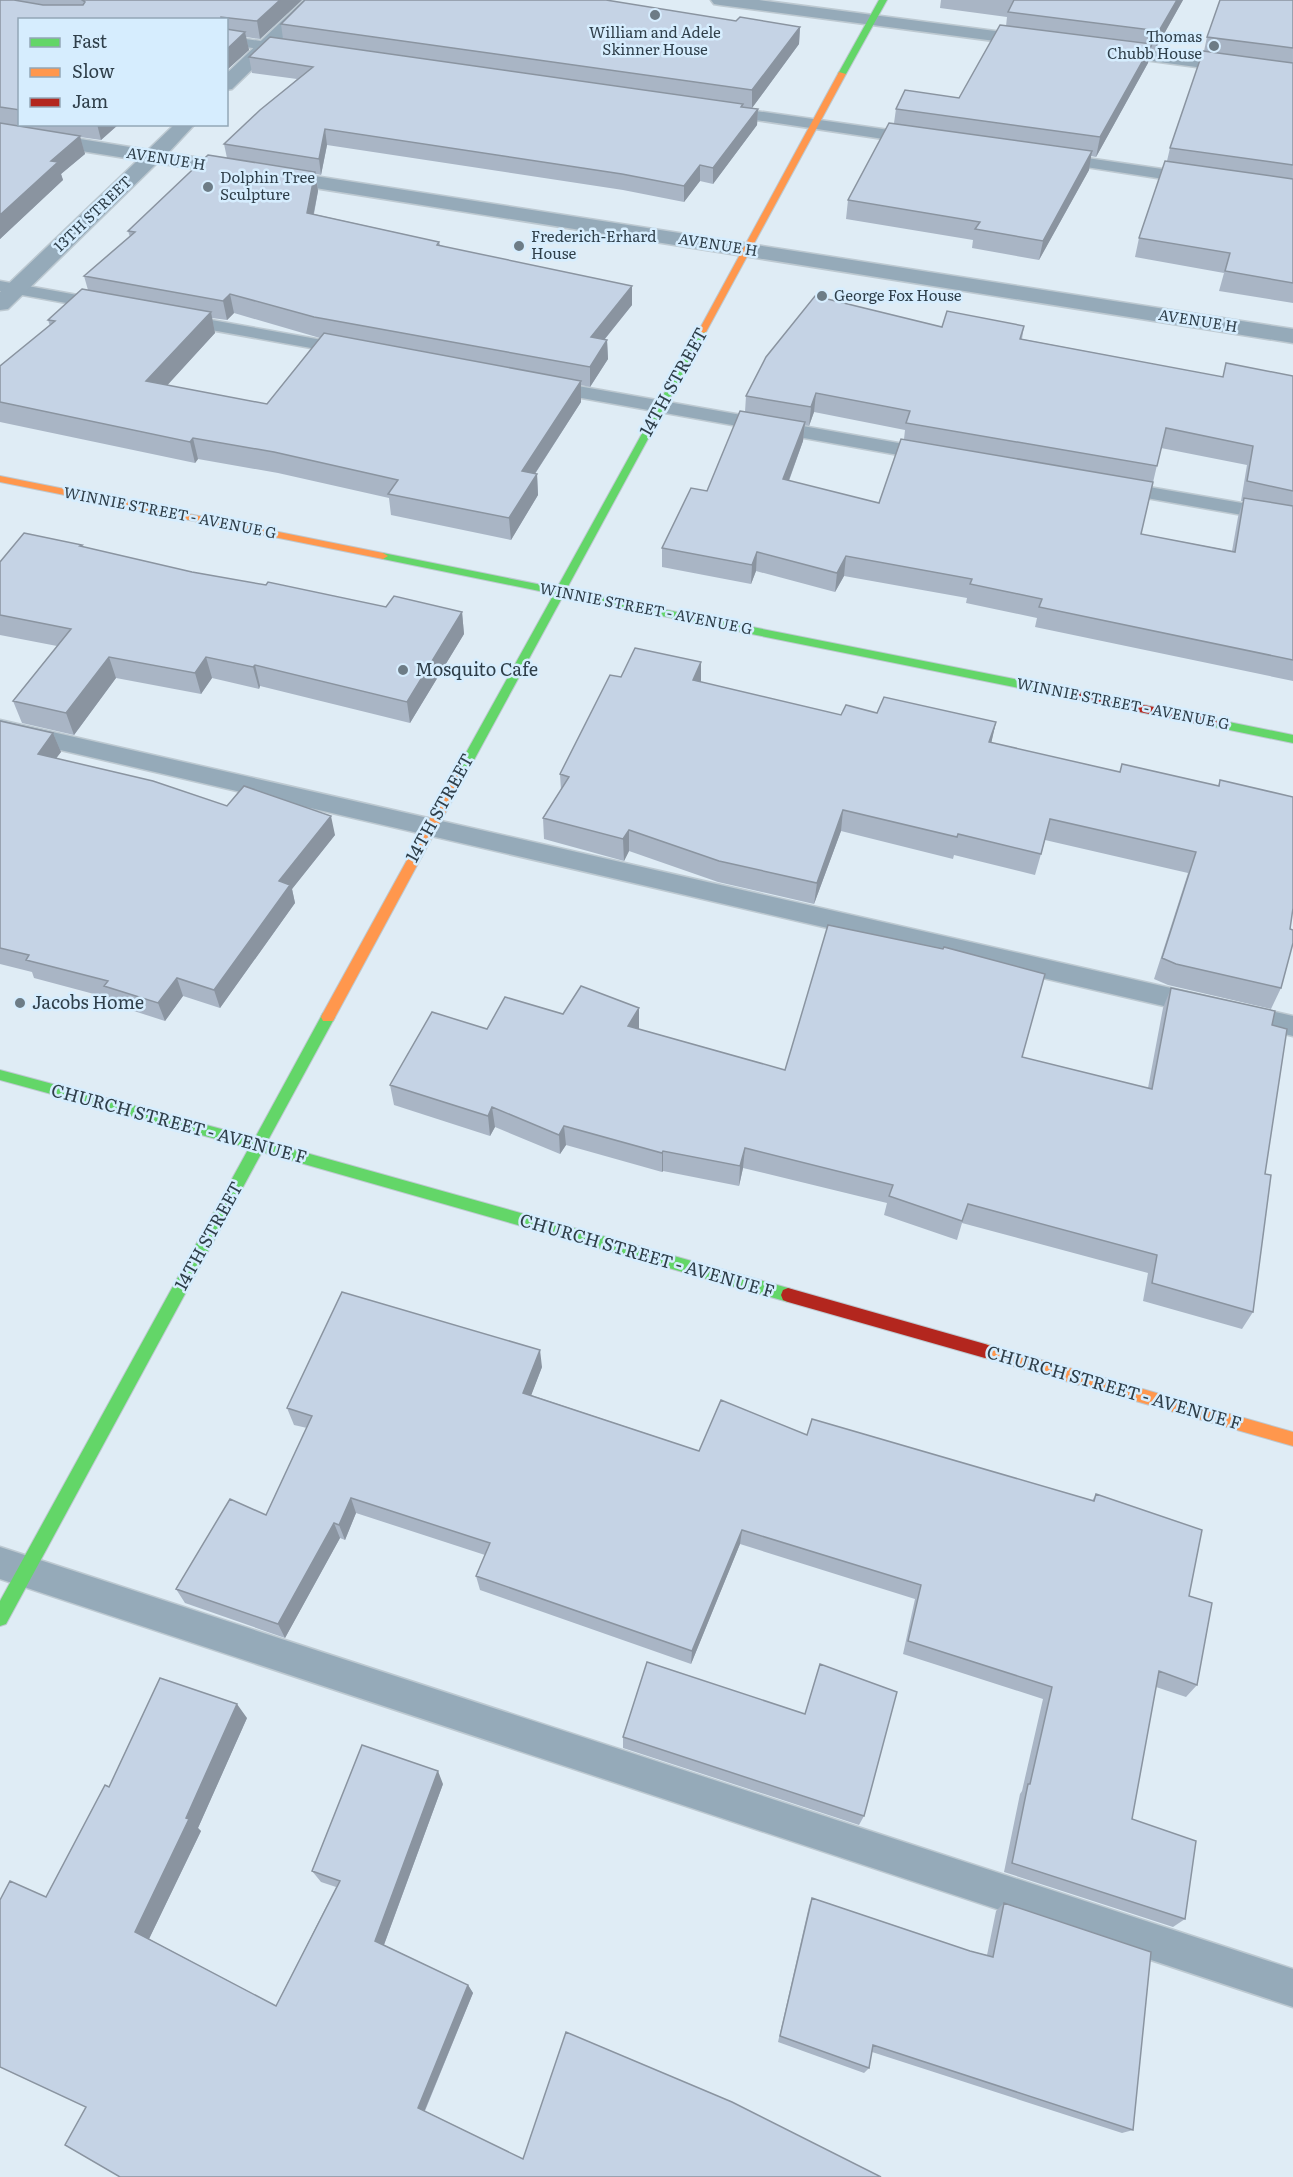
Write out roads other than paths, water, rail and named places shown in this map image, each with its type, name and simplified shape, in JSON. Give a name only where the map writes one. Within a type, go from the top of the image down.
[{"type":"main road","name":"14TH STREET","points":[[0,1618],[13,1567],[258,1145],[883,0]]},
{"type":"main road","name":"WINNIE STREET - AVENUE G","points":[[0,479],[1293,739]]},
{"type":"main road","name":"CHURCH STREET - AVENUE F","points":[[0,1075],[258,1145],[1293,1439]]},
{"type":"street","points":[[228,83],[314,0]]},
{"type":"street","points":[[720,0],[1060,44]]},
{"type":"street","points":[[1083,47],[1293,75]]},
{"type":"street","name":"13TH STREET","points":[[0,304],[8,287],[184,126]]},
{"type":"street","name":"AVENUE H","points":[[0,132],[1293,336]]},
{"type":"lane","points":[[228,40],[314,53]]},
{"type":"lane","points":[[710,109],[932,141]]},
{"type":"lane","points":[[1037,156],[1211,181]]},
{"type":"lane","points":[[8,287],[121,308]]},
{"type":"lane","points":[[156,315],[367,354]]},
{"type":"lane","points":[[531,384],[953,459]]},
{"type":"lane","points":[[1094,483],[1293,518]]},
{"type":"lane","points":[[0,728],[1293,1026]]},
{"type":"lane","points":[[13,1567],[1293,1988]]},
{"type":"place","name":"William and Adele Skinner House","points":[[655,15]]},
{"type":"place","name":"Thomas Chubb House","points":[[1214,46]]},
{"type":"place","name":"Dolphin Tree Sculpture","points":[[208,187]]},
{"type":"place","name":"Frederich-Erhard House","points":[[519,246]]},
{"type":"place","name":"George Fox House","points":[[822,296]]},
{"type":"place","name":"Mosquito Cafe","points":[[403,670]]},
{"type":"place","name":"Jacobs Home","points":[[20,1003]]}]
